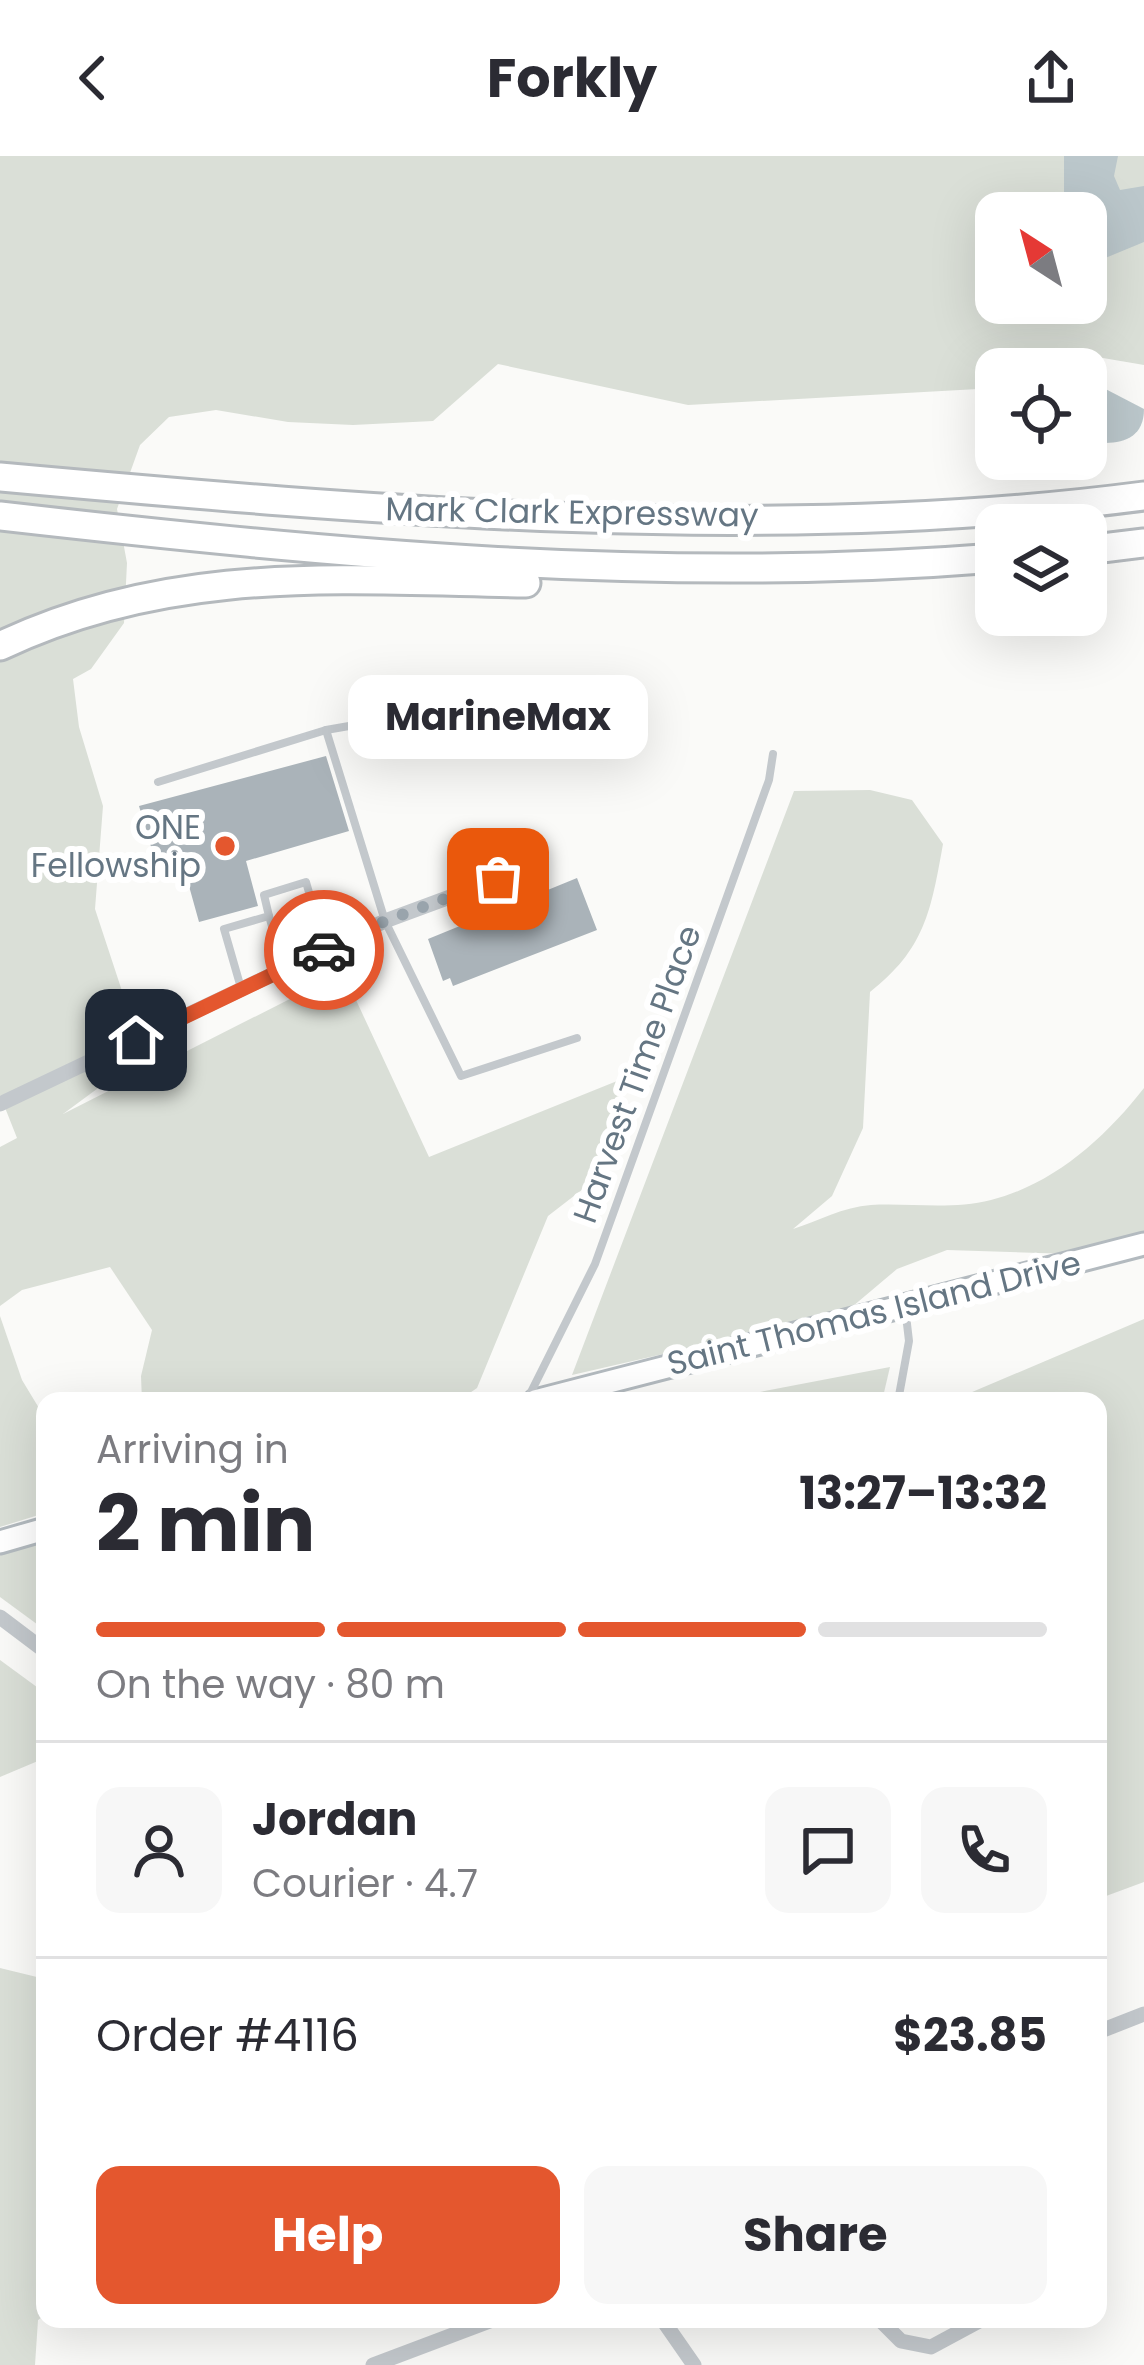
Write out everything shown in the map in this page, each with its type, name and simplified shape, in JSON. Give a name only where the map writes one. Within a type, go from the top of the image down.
[{"type":"highway","points":[[0,458],[196,495]]},
{"type":"highway","name":"Mark Clark Expressway","points":[[0,476],[464,513],[743,518],[938,514],[1144,496]]},
{"type":"highway","name":"Mark Clark Expressway","points":[[0,516],[188,538],[552,568],[696,571],[975,559]]},
{"type":"highway","points":[[1107,547],[1144,543]]},
{"type":"highway","points":[[0,646],[66,618],[235,580],[546,583],[696,571]]},
{"type":"main road","name":"Saint Thomas Island Drive","points":[[566,1392],[1144,1244]]},
{"type":"main road","points":[[0,1542],[36,1532]]},
{"type":"street","points":[[0,1104],[385,921],[536,865]]},
{"type":"street","points":[[0,1617],[36,1644]]},
{"type":"street","points":[[1107,2028],[1144,2014]]},
{"type":"street","points":[[374,2365],[471,2328]]},
{"type":"street","points":[[668,2328],[694,2365]]},
{"type":"street","points":[[888,2328],[901,2341],[931,2347],[966,2328]]},
{"type":"lane","points":[[158,782],[326,730],[499,700]]},
{"type":"lane","points":[[326,730],[385,921],[461,1076],[577,1038]]},
{"type":"lane","name":"Harvest Time Place","points":[[535,1392],[595,1264],[769,780],[773,754]]},
{"type":"lane","points":[[284,969],[264,895],[306,882],[326,950]]},
{"type":"lane","points":[[242,990],[224,929],[269,916]]},
{"type":"lane","points":[[900,1392],[909,1341],[905,1305]]},
{"type":"shaded area","points":[[0,156],[1144,156],[1144,365],[1107,359],[1107,348],[975,348],[975,389],[688,405],[498,364],[433,421],[288,422],[216,410],[169,417],[140,445],[117,509],[127,563],[124,623],[91,669],[73,679],[79,727],[103,806],[95,909],[122,991],[166,1038],[63,1114],[343,972],[429,1157],[622,1079],[617,1120],[592,1182],[548,1216],[477,1388],[471,1392],[142,1392],[152,1330],[110,1267],[22,1290],[0,1306],[0,1147],[17,1138],[0,1095]]},
{"type":"shaded area","points":[[1064,156],[1118,156],[1114,176],[1120,190],[1144,186],[1144,242],[1107,257],[1107,192],[1064,192]]},
{"type":"shaded area","points":[[1107,390],[1144,409],[1139,429],[1107,443]]},
{"type":"shaded area","points":[[870,790],[912,800],[943,844],[923,927],[903,960],[870,992],[863,1128],[832,1196],[793,1229],[861,1206],[961,1205],[1014,1193],[1076,1157],[1144,1088],[1144,1236],[1070,1254],[947,1250],[897,1269],[846,1312],[572,1375],[794,791]]},
{"type":"shaded area","points":[[0,1316],[22,1380],[36,1403],[36,1516],[0,1527]]},
{"type":"shaded area","points":[[1144,1319],[1144,1882],[1107,1896],[1107,1392],[972,1392]]},
{"type":"shaded area","points":[[890,1367],[884,1392],[760,1392]]},
{"type":"shaded area","points":[[36,1544],[36,1623],[0,1597],[0,1552]]},
{"type":"shaded area","points":[[0,1660],[36,1686],[36,1762],[0,1777]]},
{"type":"shaded area","points":[[0,1968],[36,1977],[37,2328],[35,2365],[0,2365]]},
{"type":"building","name":"ONE Fellowship","points":[[326,756],[349,831],[246,861],[258,906],[199,922],[184,868],[159,874],[139,806]]},
{"type":"building","points":[[577,878],[597,930],[453,986],[450,978],[443,981],[428,939]]},
{"type":"way so far","points":[[324,950],[385,921],[498,879]]},
{"type":"place","name":"ONE Fellowship","points":[[225,846]]},
{"type":"place","name":"MarineMax","points":[[498,879]]},
{"type":"route","points":[[136,1040],[324,950]]}]
